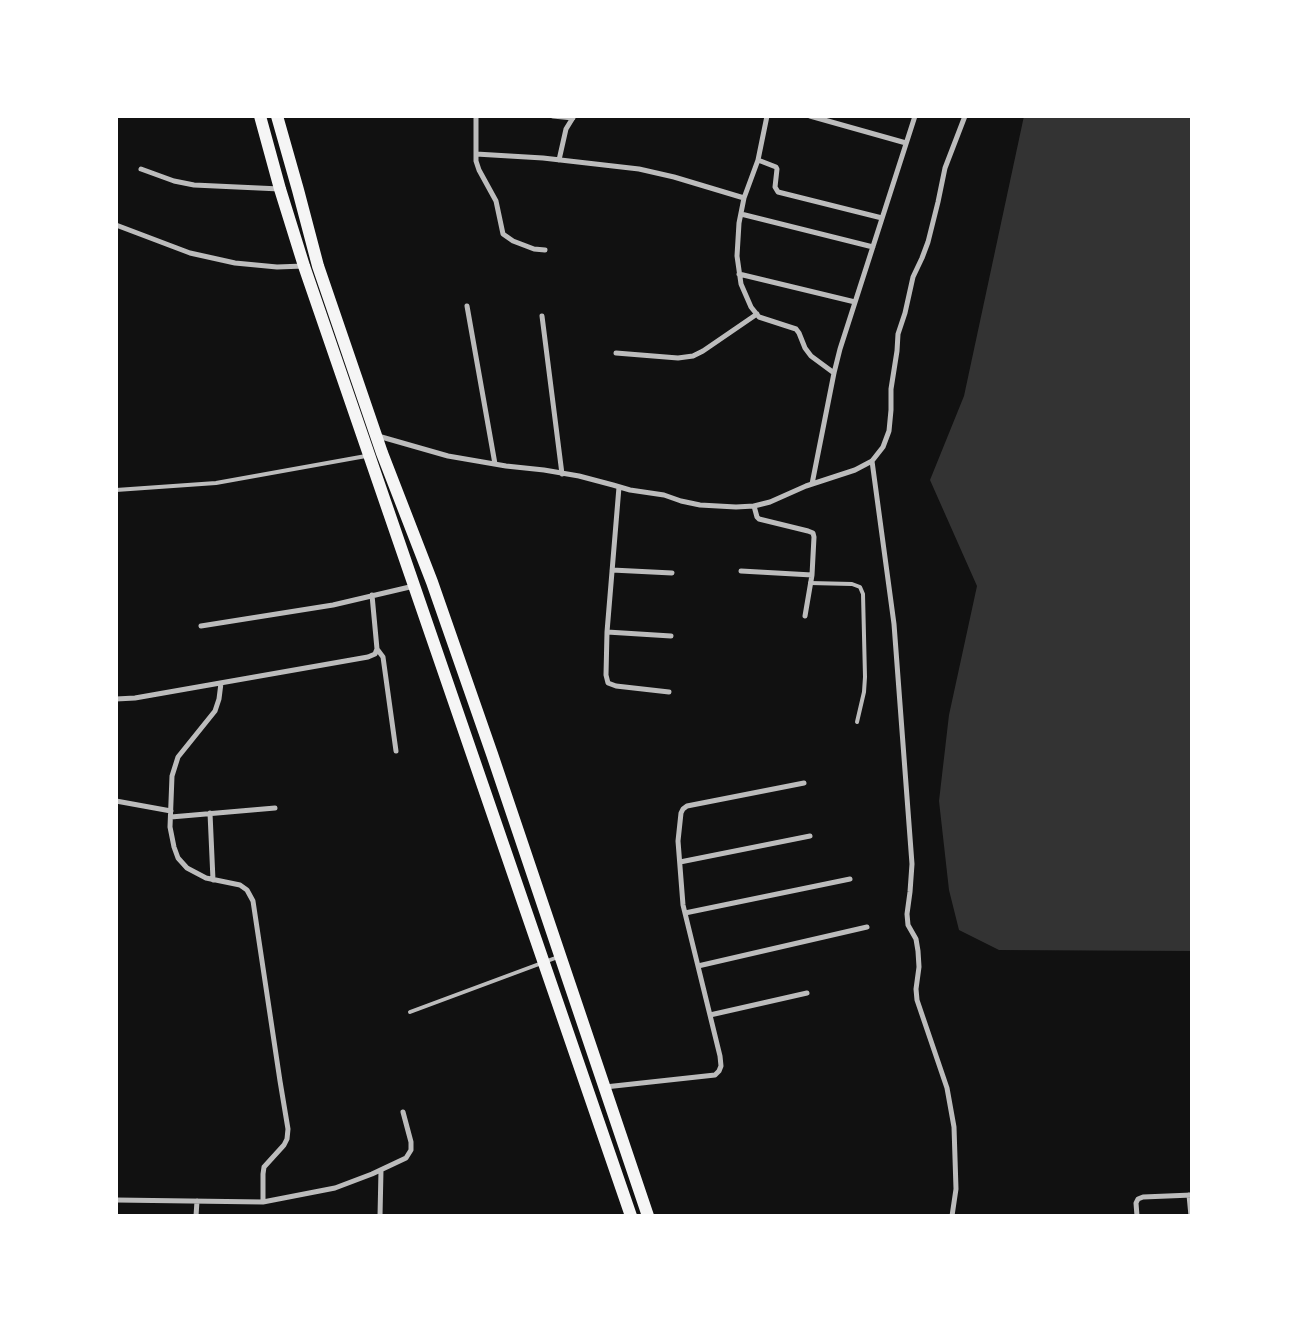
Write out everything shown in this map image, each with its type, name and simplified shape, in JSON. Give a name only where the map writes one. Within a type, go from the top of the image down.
[{"type":"main road","points":[[260,116],[304,266],[631,1216]]},
{"type":"main road","points":[[277,116],[318,266],[376,436],[436,591],[648,1216]]},
{"type":"street","points":[[476,116],[476,154],[479,170],[496,201],[503,234],[520,244],[534,249],[545,250]]},
{"type":"street","points":[[553,116],[574,117]]},
{"type":"street","points":[[767,116],[758,160],[744,198],[741,214],[737,256],[741,284],[751,307],[757,314],[766,320],[796,329],[800,333],[811,356],[834,373]]},
{"type":"street","points":[[810,116],[906,143]]},
{"type":"street","points":[[812,484],[840,349],[914,116]]},
{"type":"street","points":[[376,436],[448,456],[579,476],[630,490],[700,505],[754,506],[770,502],[787,493],[855,470],[872,460],[883,447],[889,431],[891,389],[898,334],[913,277],[928,242],[945,168],[965,116]]},
{"type":"street","points":[[559,160],[566,129],[574,117]]},
{"type":"street","points":[[476,154],[543,158],[639,169],[674,177],[744,198]]},
{"type":"street","points":[[758,160],[776,167],[775,187],[778,192],[882,218]]},
{"type":"street","points":[[141,169],[174,181],[194,185],[280,189]]},
{"type":"street","points":[[741,214],[873,246]]},
{"type":"street","points":[[116,225],[190,254],[208,258],[234,263],[277,267],[304,266]]},
{"type":"street","points":[[740,274],[855,302]]},
{"type":"street","points":[[467,306],[495,464]]},
{"type":"street","points":[[616,353],[678,358],[694,356],[757,314]]},
{"type":"street","points":[[542,316],[562,474]]},
{"type":"street","points":[[872,460],[894,634],[912,864],[907,919],[916,939],[918,951],[917,1000],[947,1088],[954,1127],[956,1189],[952,1216]]},
{"type":"street","points":[[619,487],[607,632],[606,675],[608,683],[616,686],[669,692]]},
{"type":"street","points":[[754,506],[759,520],[808,530],[813,533],[812,575],[805,616]]},
{"type":"street","points":[[612,570],[672,573]]},
{"type":"street","points":[[741,572],[812,575]]},
{"type":"street","points":[[201,626],[333,605],[414,586]]},
{"type":"street","points":[[372,596],[377,650],[383,657],[396,751]]},
{"type":"street","points":[[607,632],[671,636]]},
{"type":"street","points":[[116,699],[136,698],[368,657],[375,654],[377,650]]},
{"type":"street","points":[[222,683],[215,711],[178,756],[172,776],[170,827],[178,858],[187,868],[206,878],[240,885],[247,890],[253,901],[288,1129],[287,1140],[284,1145],[264,1167],[262,1174],[263,1202]]},
{"type":"street","points":[[605,1087],[715,1075],[720,1071],[720,1056],[684,905],[678,841],[680,812],[687,806],[804,783]]},
{"type":"street","points":[[116,801],[171,814],[210,814],[274,808]]},
{"type":"street","points":[[210,814],[213,880]]},
{"type":"street","points":[[680,862],[810,836]]},
{"type":"street","points":[[686,913],[850,879]]},
{"type":"street","points":[[698,966],[867,928]]},
{"type":"street","points":[[710,1015],[808,993]]},
{"type":"street","points":[[116,1200],[263,1202],[335,1188],[406,1158],[410,1150],[410,1142],[403,1112]]},
{"type":"street","points":[[380,1216],[381,1170]]},
{"type":"street","points":[[1137,1216],[1136,1203],[1138,1199],[1143,1197],[1190,1195],[1191,1216]]},
{"type":"street","points":[[196,1216],[197,1201]]},
{"type":"lane","points":[[116,490],[216,483],[369,455]]},
{"type":"lane","points":[[810,583],[852,584],[860,586],[863,594],[866,677],[857,722]]},
{"type":"lane","points":[[410,1012],[560,956]]},
{"type":"shaded area","points":[[1024,116],[1192,116],[1192,951],[999,950],[959,930],[949,890],[939,801],[949,715],[977,586],[930,480],[964,396]]}]
